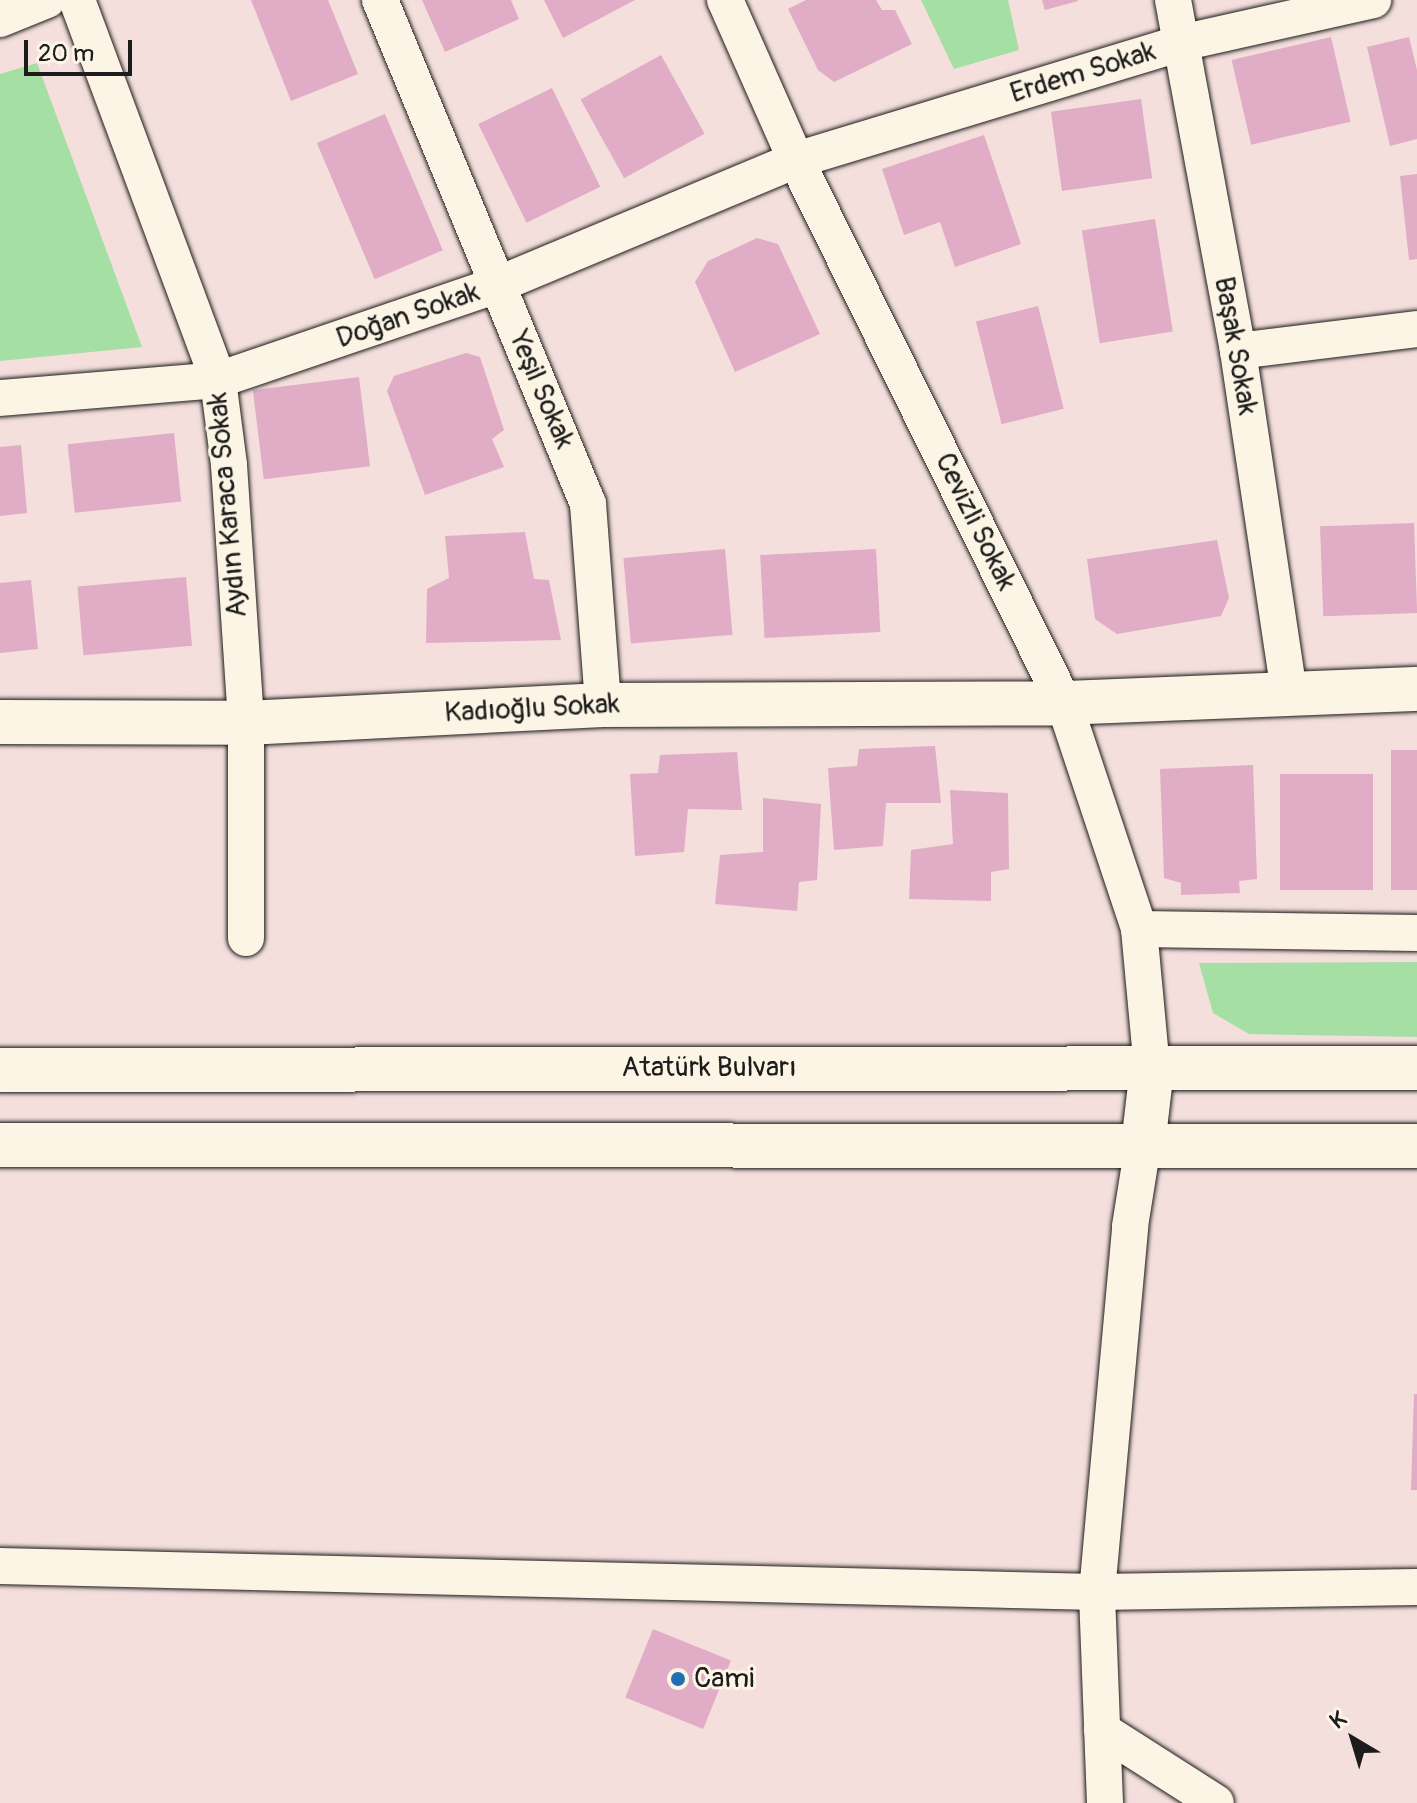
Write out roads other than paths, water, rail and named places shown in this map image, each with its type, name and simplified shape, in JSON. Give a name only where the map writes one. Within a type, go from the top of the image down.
[{"type":"main road","name":"Kadıoğlu Sokak","points":[[0,722],[246,723],[603,705],[1064,703],[1417,689]]},
{"type":"main road","points":[[1143,1145],[1152,1068]]},
{"type":"main road","name":"Atatürk Bulvarı","points":[[0,1070],[1417,1068]]},
{"type":"main road","points":[[0,1145],[1417,1146]]},
{"type":"street","points":[[0,19],[47,0]]},
{"type":"street","name":"Aydın Karaca Sokak","points":[[77,0],[218,380],[229,465],[246,723],[246,938]]},
{"type":"street","name":"Yeşil Sokak","points":[[380,0],[588,504],[603,705]]},
{"type":"street","name":"Cevizli Sokak","points":[[725,0],[796,160],[1064,703],[1139,929],[1152,1068]]},
{"type":"street","name":"Başak Sokak","points":[[1173,0],[1238,351],[1289,693]]},
{"type":"street","name":"Erdem Sokak","points":[[796,160],[1181,43],[1373,0]]},
{"type":"street","name":"Doğan Sokak","points":[[0,398],[218,380],[497,285],[796,160]]},
{"type":"street","points":[[1238,351],[1417,329]]},
{"type":"street","points":[[1139,929],[1417,933]]},
{"type":"street","points":[[1105,1803],[1097,1592],[1130,1226],[1143,1145]]},
{"type":"street","points":[[0,1566],[1097,1592],[1417,1587]]},
{"type":"street","points":[[1102,1730],[1216,1803]]},
{"type":"place","name":"Cami","points":[[678,1679]]}]
